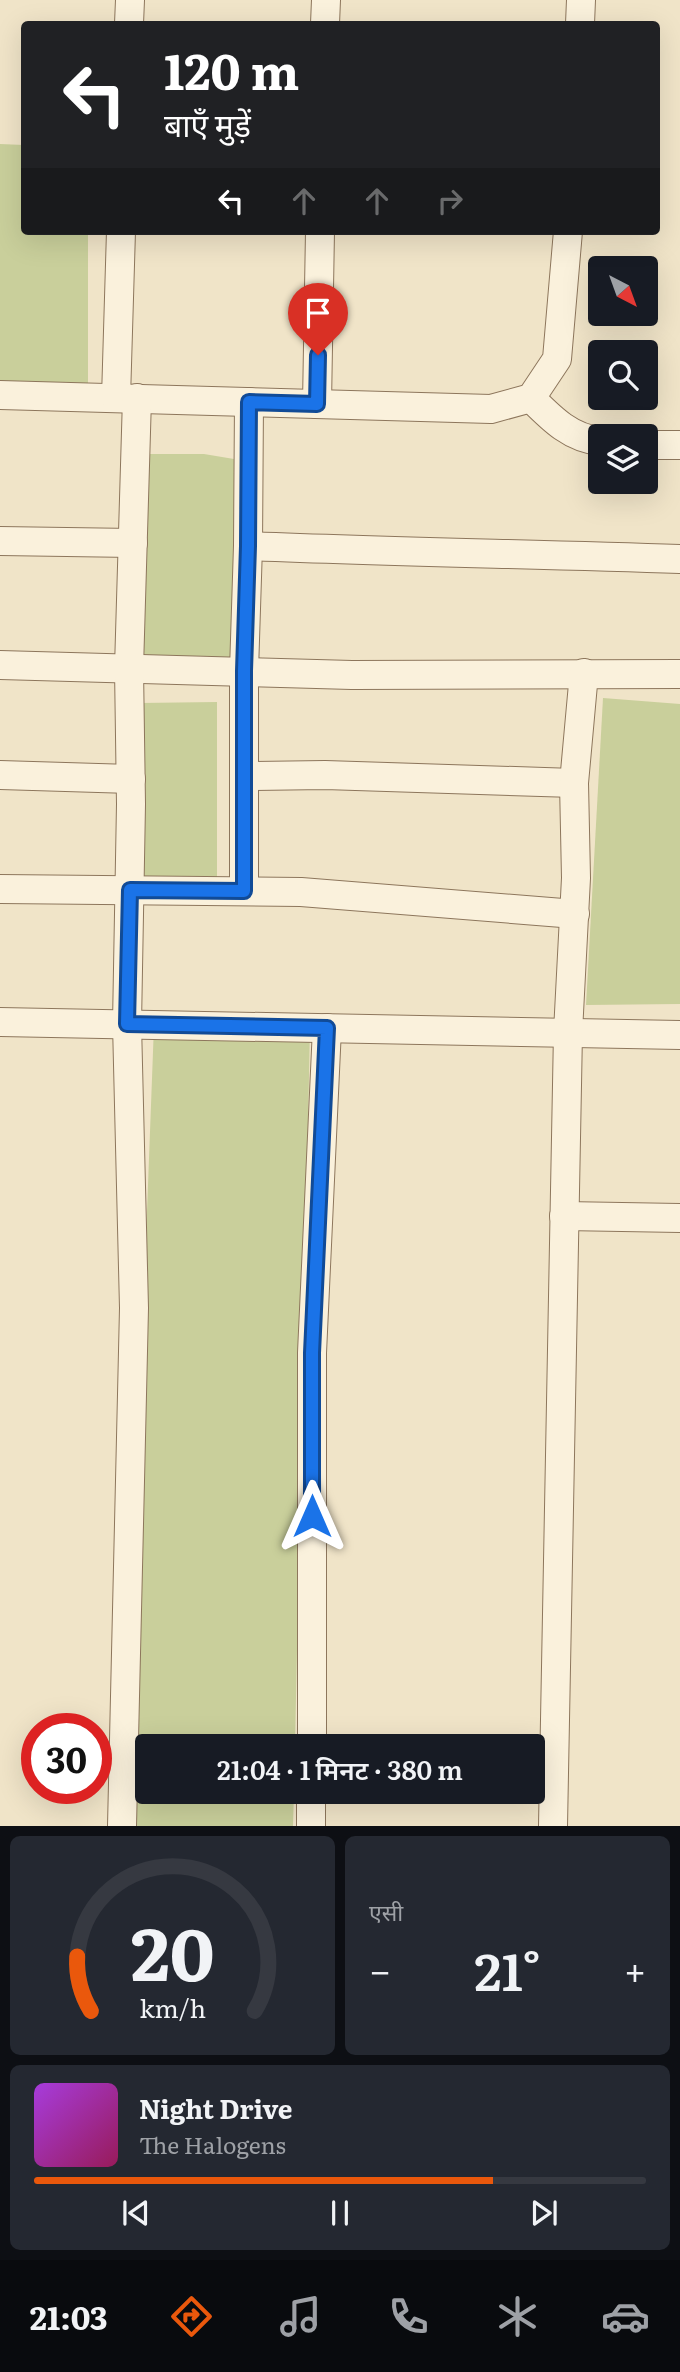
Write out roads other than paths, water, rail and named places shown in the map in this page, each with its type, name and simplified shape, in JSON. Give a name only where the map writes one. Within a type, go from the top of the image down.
[{"type":"street","points":[[129,21],[130,0]]},
{"type":"street","points":[[325,21],[326,0]]},
{"type":"street","points":[[580,21],[581,0]]},
{"type":"street","points":[[121,235],[133,543],[129,668],[131,779],[127,1024],[134,1308],[122,1826]]},
{"type":"street","points":[[317,404],[320,235]]},
{"type":"street","points":[[0,395],[491,409],[531,398],[557,359],[568,235]]},
{"type":"street","points":[[531,398],[561,428],[588,438]]},
{"type":"street","points":[[244,891],[244,671],[249,402]]},
{"type":"street","points":[[658,445],[680,445]]},
{"type":"street","points":[[0,541],[133,543]]},
{"type":"street","points":[[248,546],[396,553],[680,559]]},
{"type":"street","points":[[0,665],[352,675],[680,674]]},
{"type":"street","points":[[553,1826],[568,1032],[576,914],[574,783],[584,673]]},
{"type":"street","points":[[0,775],[131,779]]},
{"type":"street","points":[[245,776],[326,775],[574,783]]},
{"type":"street","points":[[0,889],[301,892],[576,914]]},
{"type":"street","points":[[0,1022],[680,1034]]},
{"type":"street","points":[[312,1734],[312,1353],[327,1028]]},
{"type":"street","points":[[564,1216],[680,1218]]},
{"type":"street","points":[[311,1804],[311,1826]]}]
